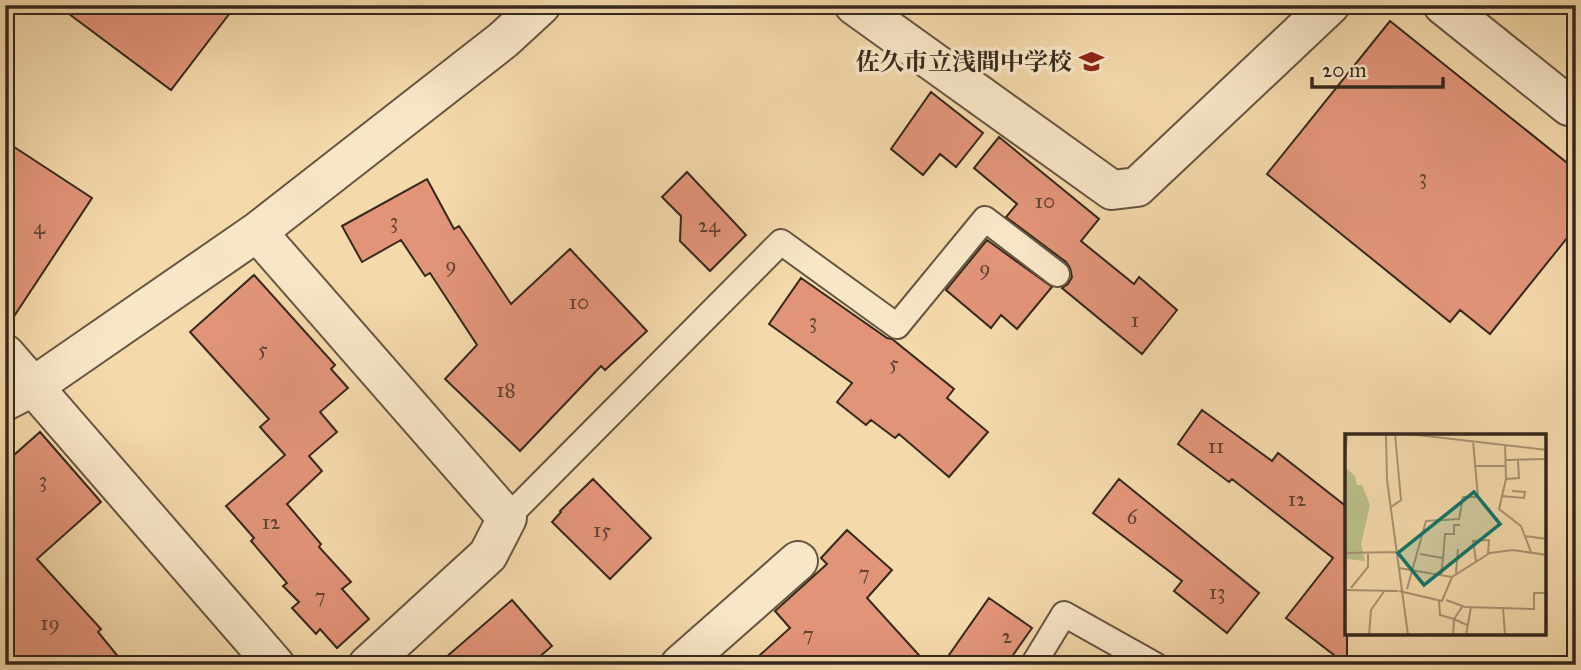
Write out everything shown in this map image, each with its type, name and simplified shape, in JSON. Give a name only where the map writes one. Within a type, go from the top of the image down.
[{"type":"street","points":[[20,394],[257,232],[503,40],[541,5]]},
{"type":"street","points":[[854,5],[1112,190],[1137,187],[1330,5]]},
{"type":"street","points":[[1443,5],[1569,106],[1576,95]]},
{"type":"street","points":[[257,232],[507,518],[488,555],[368,665]]},
{"type":"street","points":[[5,354],[20,394],[275,665]]},
{"type":"street","points":[[680,665],[798,561]]},
{"type":"lane","points":[[507,518],[781,242],[897,326],[985,219],[1056,274]]},
{"type":"lane","points":[[1033,665],[1064,614],[1155,665]]},
{"type":"building","points":[[57,5],[236,5],[171,90]]},
{"type":"building","points":[[1390,21],[1576,170],[1576,227],[1490,334],[1460,310],[1450,322],[1267,174]]},
{"type":"building","points":[[931,92],[983,133],[956,167],[940,154],[923,175],[891,149]]},
{"type":"building","points":[[999,137],[1099,219],[1081,241],[1134,284],[1139,277],[1177,310],[1142,354],[1062,288],[1072,277],[1066,262],[1006,217],[1017,204],[974,168]]},
{"type":"building","points":[[5,141],[92,198],[5,330]]},
{"type":"building","points":[[687,172],[746,235],[710,271],[680,241],[681,216],[662,197]]},
{"type":"building","points":[[427,179],[454,229],[459,226],[511,304],[570,249],[647,331],[605,370],[601,366],[520,451],[445,379],[477,345],[430,273],[425,276],[401,240],[362,262],[342,226]]},
{"type":"building","points":[[987,240],[1052,287],[1017,329],[1001,315],[991,328],[946,290]]},
{"type":"building","points":[[254,275],[335,365],[331,369],[348,388],[320,412],[337,432],[309,456],[322,471],[287,504],[321,544],[319,547],[351,582],[342,589],[369,619],[337,648],[320,629],[316,634],[292,608],[299,602],[283,586],[287,583],[251,541],[254,538],[226,506],[285,455],[260,427],[269,419],[190,332]]},
{"type":"building","points":[[801,278],[892,339],[954,389],[947,398],[988,432],[949,477],[899,434],[895,438],[871,420],[866,425],[837,402],[852,383],[769,324]]},
{"type":"building","points":[[1202,410],[1272,461],[1278,453],[1345,505],[1347,665],[1286,618],[1333,558],[1232,479],[1229,482],[1178,444]]},
{"type":"building","points":[[40,432],[101,502],[37,559],[101,629],[98,632],[125,665],[5,665],[5,463]]},
{"type":"building","points":[[593,479],[651,538],[610,579],[552,522]]},
{"type":"building","points":[[1119,479],[1259,593],[1227,633],[1174,591],[1182,581],[1093,513]]},
{"type":"building","points":[[847,530],[892,570],[867,598],[928,665],[749,665],[790,628],[775,611],[827,564],[821,558]]},
{"type":"building","points":[[989,598],[1032,628],[1006,665],[942,665]]},
{"type":"building","points":[[512,600],[552,646],[530,665],[437,665]]},
{"type":"place","name":"佐久市立浅間中学校","points":[[1092,62]]}]
